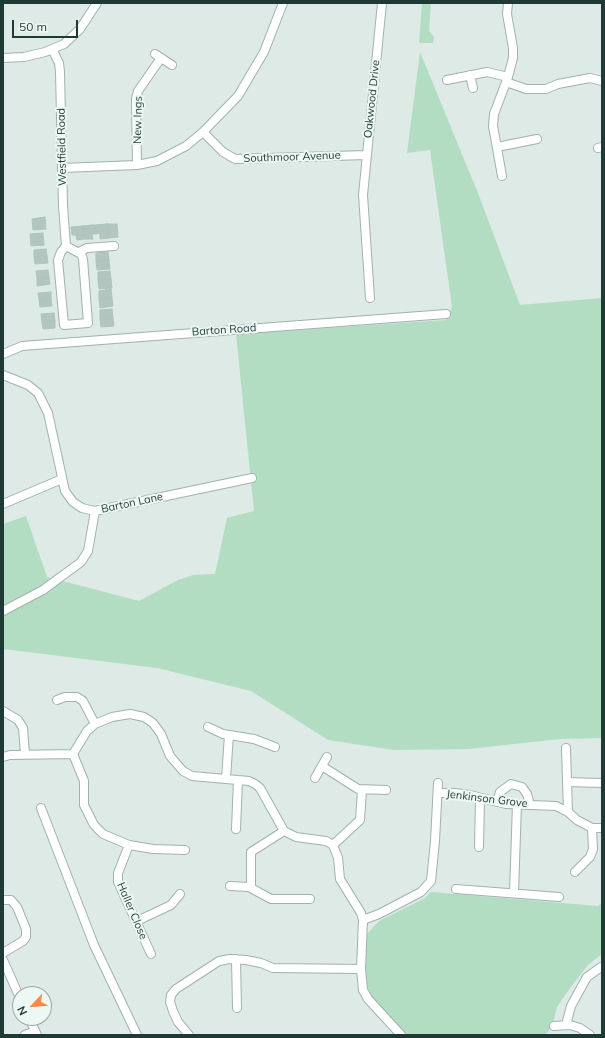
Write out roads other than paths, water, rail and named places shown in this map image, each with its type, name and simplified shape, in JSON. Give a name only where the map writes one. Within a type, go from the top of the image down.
[{"type":"street","points":[[3,58],[24,57],[64,44],[80,29],[97,3]]},
{"type":"street","points":[[62,168],[137,165],[157,161],[172,153],[203,132],[238,96],[253,72],[264,52],[283,3]]},
{"type":"street","name":"Oakwood Drive","points":[[370,298],[363,194],[382,3]]},
{"type":"street","points":[[502,176],[493,126],[494,114],[513,58],[513,48],[507,14],[508,3]]},
{"type":"street","name":"Westfield Road","points":[[52,49],[59,63],[60,72],[62,168],[66,246],[58,260],[64,325],[88,323],[84,259],[79,252]]},
{"type":"street","name":"New Ings","points":[[137,165],[136,99],[138,91],[158,56],[172,65]]},
{"type":"street","points":[[447,80],[486,72],[507,79],[526,89],[546,89],[558,84],[590,78],[602,81]]},
{"type":"street","points":[[470,75],[473,88]]},
{"type":"street","name":"Southmoor Avenue","points":[[203,132],[223,152],[235,159],[366,155]]},
{"type":"street","points":[[497,147],[537,139]]},
{"type":"street","points":[[66,246],[79,252],[87,248],[114,246]]},
{"type":"street","name":"Barton Road","points":[[3,354],[22,346],[446,314]]},
{"type":"street","name":"Barton Lane","points":[[3,376],[28,384],[42,398],[48,413],[65,491],[73,502],[82,508],[95,511],[252,478]]},
{"type":"street","points":[[3,504],[62,478]]},
{"type":"street","points":[[3,612],[43,590],[81,562],[88,551],[95,511]]},
{"type":"street","points":[[57,700],[65,697],[78,697],[83,701],[95,724]]},
{"type":"street","points":[[3,711],[18,720],[23,728],[25,754]]},
{"type":"street","points":[[73,754],[87,731],[95,724],[112,717],[130,714],[144,717],[153,723],[161,734],[170,756],[183,771],[192,776],[249,781],[260,788],[284,831],[296,837],[326,841],[332,845],[338,858],[340,879],[361,913],[363,920],[360,969],[363,990],[368,999],[401,1035]]},
{"type":"street","points":[[208,727],[229,735],[266,742],[275,746]]},
{"type":"street","points":[[226,778],[229,735]]},
{"type":"street","points":[[566,748],[568,812]]},
{"type":"street","points":[[3,757],[25,754],[73,754]]},
{"type":"street","points":[[73,754],[84,781],[84,805],[94,825],[103,834],[129,844],[153,849],[185,850]]},
{"type":"street","points":[[315,778],[327,757]]},
{"type":"street","points":[[322,766],[358,789],[386,790]]},
{"type":"street","points":[[236,829],[238,780]]},
{"type":"street","points":[[567,782],[602,783]]},
{"type":"street","name":"Jenkinson Grove","points":[[363,920],[379,914],[421,892],[431,881],[438,783]]},
{"type":"street","points":[[497,802],[500,792],[511,784],[522,787],[527,794],[530,804]]},
{"type":"street","points":[[332,845],[360,820],[362,790]]},
{"type":"street","name":"Jenkinson Grove","points":[[438,793],[454,792],[497,802],[556,806],[592,828]]},
{"type":"street","points":[[479,847],[480,798]]},
{"type":"street","points":[[514,893],[517,804]]},
{"type":"street","points":[[41,808],[94,945],[137,1035]]},
{"type":"street","points":[[575,872],[590,857],[593,849],[592,828],[602,828]]},
{"type":"street","points":[[252,888],[251,852],[284,831]]},
{"type":"street","name":"Haller Close","points":[[129,844],[118,873],[118,882],[151,954]]},
{"type":"street","points":[[230,886],[252,888],[271,899],[310,899]]},
{"type":"street","points":[[456,889],[559,896]]},
{"type":"street","points":[[137,921],[171,905],[180,894]]},
{"type":"street","points":[[3,900],[11,900],[17,907],[26,929],[26,937],[23,941],[3,953]]},
{"type":"street","points":[[189,1035],[178,1022],[173,1011],[170,1002],[171,995],[176,989],[219,961],[236,959],[261,963],[272,968],[360,969]]},
{"type":"street","points":[[236,959],[237,1008]]},
{"type":"street","points":[[3,960],[15,986]]},
{"type":"street","points":[[566,1025],[571,1006],[587,977],[601,967]]},
{"type":"street","points":[[554,1026],[566,1025],[580,1028],[590,1035]]},
{"type":"street","points":[[25,1035],[36,1033]]}]
